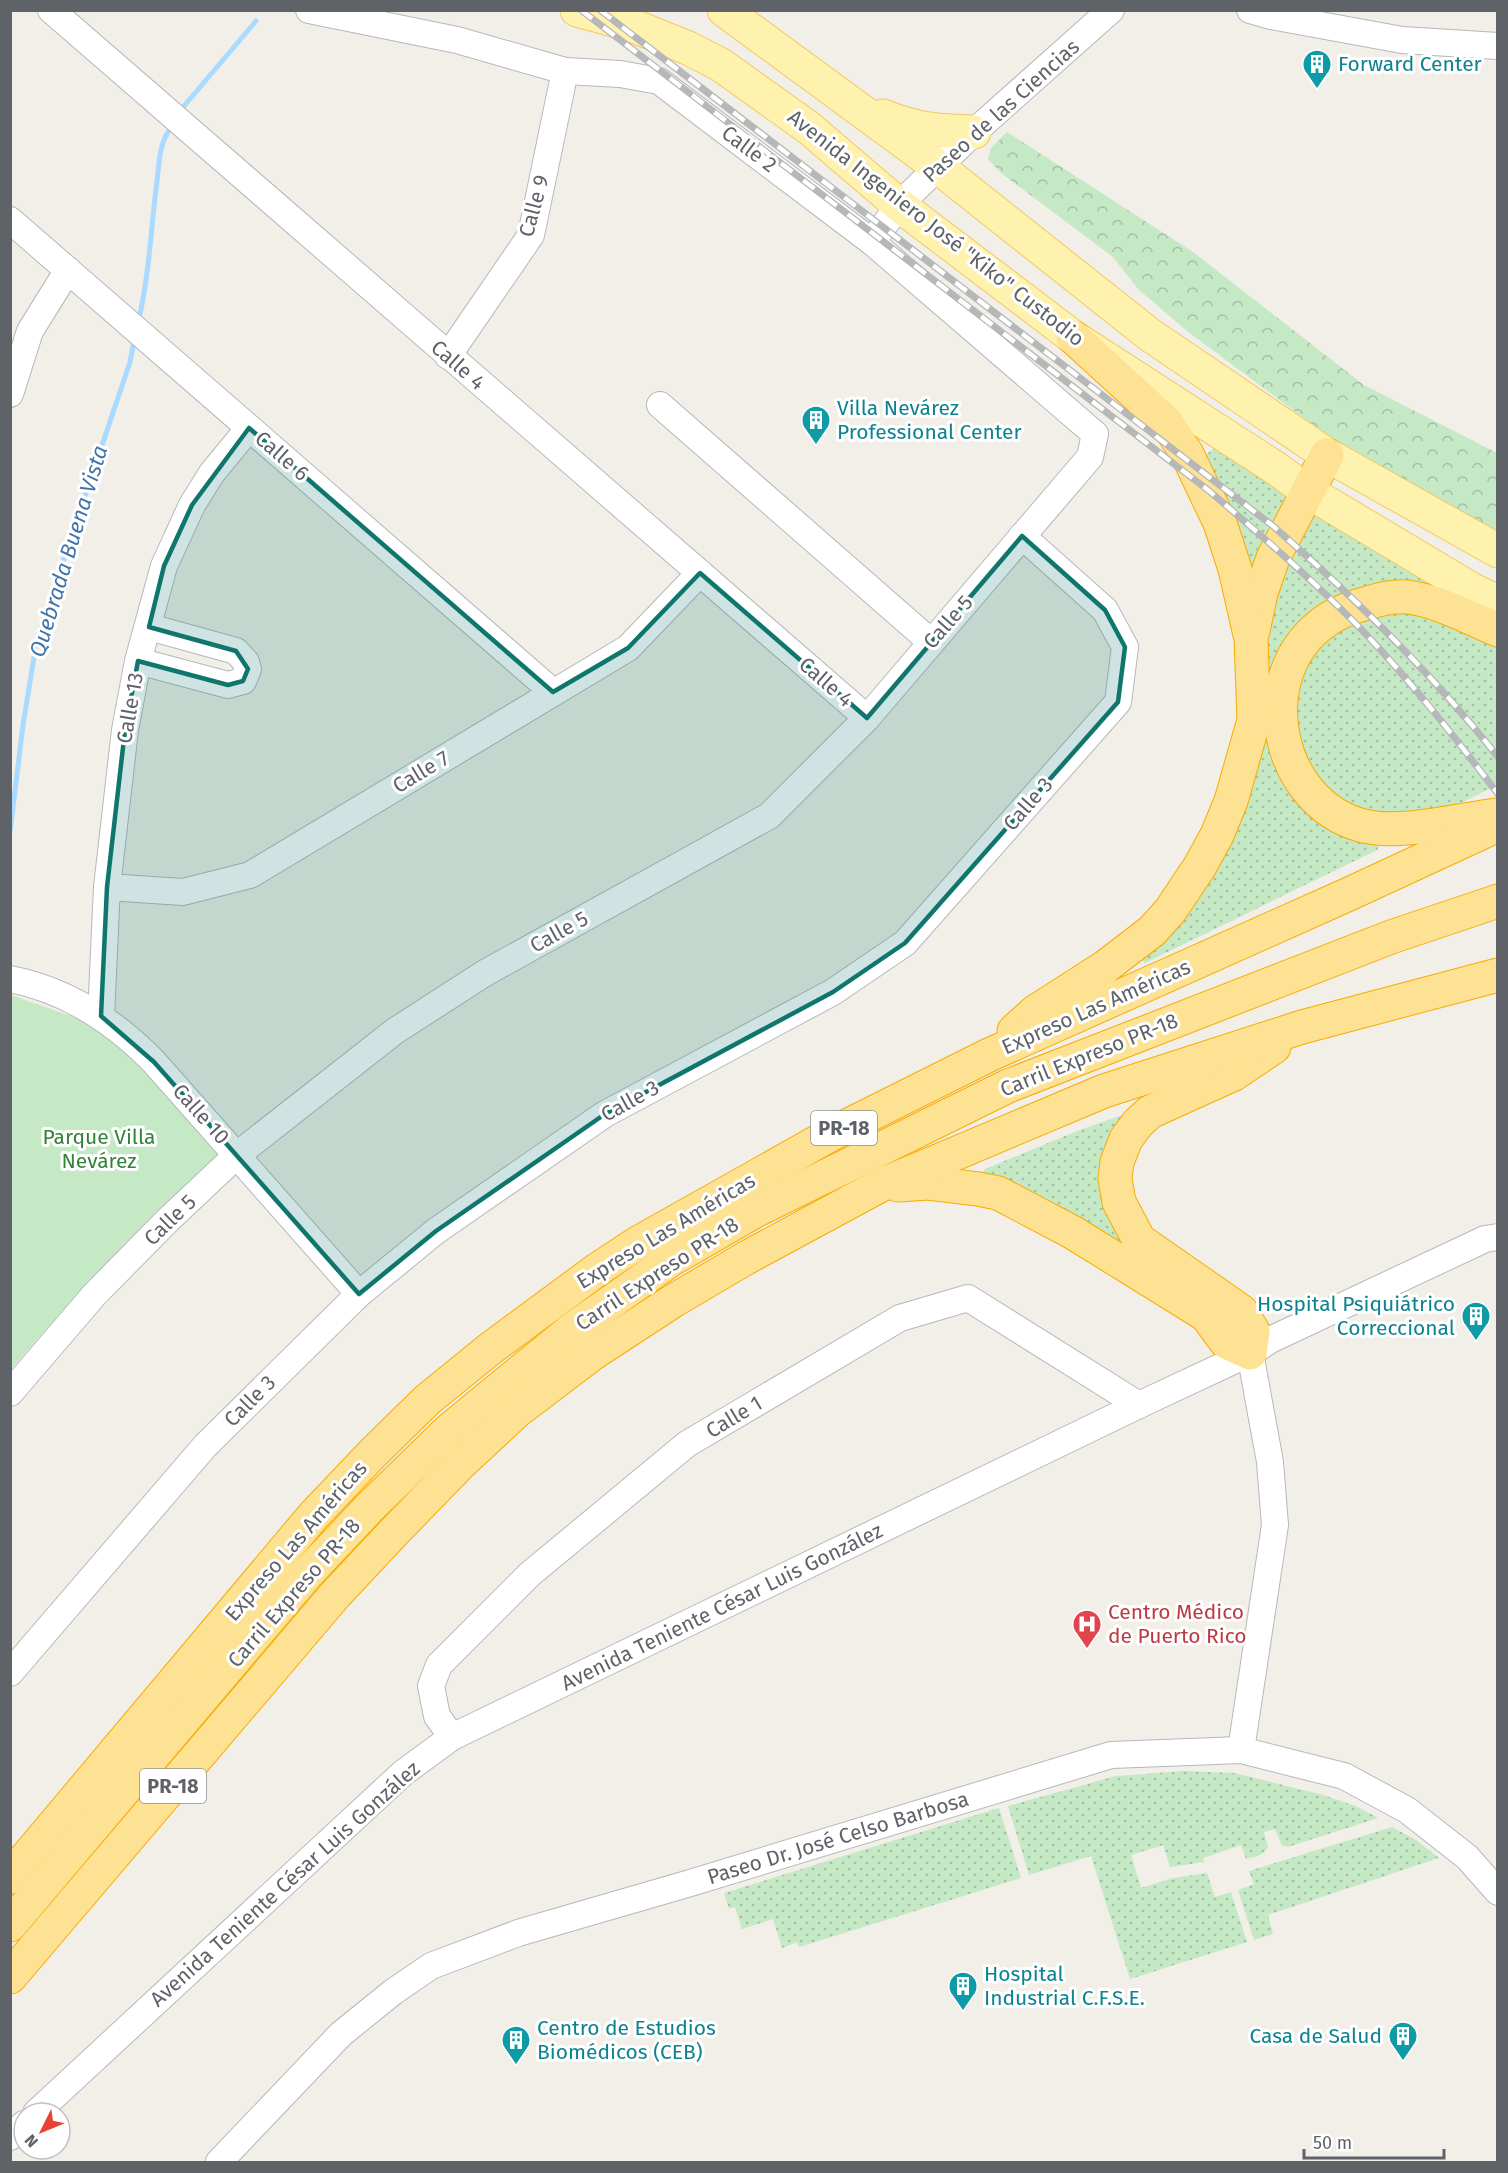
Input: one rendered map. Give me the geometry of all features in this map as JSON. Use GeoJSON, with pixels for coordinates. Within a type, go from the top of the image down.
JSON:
{"type":"FeatureCollection","features":[{"type":"Feature","properties":{"kind":"highway"},"geometry":{"type":"LineString","coordinates":[[989,1055],[1035,1012],[1105,967],[1152,931],[1170,910],[1200,866],[1216,835],[1231,801],[1254,720],[1251,639],[1234,569],[1220,524],[1187,454],[1167,422],[1073,337]]}},
{"type":"Feature","properties":{"kind":"highway"},"geometry":{"type":"LineString","coordinates":[[1251,639],[1261,593],[1273,558],[1327,455]]}},
{"type":"Feature","properties":{"kind":"highway"},"geometry":{"type":"LineString","coordinates":[[1497,630],[1433,603],[1407,597],[1383,599],[1356,606],[1335,615],[1318,626],[1305,640],[1292,661],[1284,683],[1280,709],[1284,740],[1292,765],[1304,786],[1321,806],[1341,819],[1363,826],[1388,829],[1497,815]]}},
{"type":"Feature","properties":{"kind":"highway","name":"Expreso Las Américas"},"geometry":{"type":"LineString","coordinates":[[10,1876],[314,1515],[372,1454],[427,1400],[491,1348],[598,1269],[636,1244],[835,1132],[989,1055],[1349,894],[1497,825]]}},
{"type":"Feature","properties":{"kind":"highway","name":"Carril Expreso PR-18"},"geometry":{"type":"LineString","coordinates":[[10,1925],[306,1575],[370,1507],[448,1431],[513,1377],[574,1328],[672,1259],[755,1211],[1008,1086],[1391,936],[1497,901]]}},
{"type":"Feature","properties":{"kind":"highway","name":"PR-18"},"geometry":{"type":"LineString","coordinates":[[10,1977],[335,1595],[460,1464],[517,1411],[592,1354],[673,1301],[746,1258],[881,1185],[1104,1091],[1302,1027],[1497,975]]}},
{"type":"Feature","properties":{"kind":"highway"},"geometry":{"type":"LineString","coordinates":[[881,1185],[928,1183],[978,1188],[998,1193],[1072,1232],[1206,1315],[1226,1342],[1250,1353],[1253,1331],[1241,1311],[1139,1240],[1119,1202],[1115,1179],[1126,1139],[1150,1112],[1234,1074],[1302,1027]]}},
{"type":"Feature","properties":{"kind":"main road","name":"Avenida Ingeniero José \"Kiko\" Custodio"},"geometry":{"type":"LineString","coordinates":[[577,10],[628,24],[688,48],[721,65],[809,128],[899,205],[1073,337],[1307,491],[1471,589],[1497,602]]}},
{"type":"Feature","properties":{"kind":"main road"},"geometry":{"type":"LineString","coordinates":[[724,10],[938,167],[1150,335],[1327,455],[1497,551]]}},
{"type":"Feature","properties":{"kind":"main road"},"geometry":{"type":"LineString","coordinates":[[852,103],[902,124],[929,130],[974,132]]}},
{"type":"Feature","properties":{"kind":"street","name":"Calle 4"},"geometry":{"type":"LineString","coordinates":[[51,10],[867,717]]}},
{"type":"Feature","properties":{"kind":"street","name":"Calle 2"},"geometry":{"type":"LineString","coordinates":[[309,10],[457,40],[565,70],[620,74],[659,81],[872,242],[1095,434],[1090,457]]}},
{"type":"Feature","properties":{"kind":"street","name":"Paseo de las Ciencias"},"geometry":{"type":"LineString","coordinates":[[872,242],[899,205],[974,132],[1111,10]]}},
{"type":"Feature","properties":{"kind":"street"},"geometry":{"type":"LineString","coordinates":[[1250,10],[1271,16],[1402,40],[1497,46]]}},
{"type":"Feature","properties":{"kind":"street","name":"Calle 9"},"geometry":{"type":"LineString","coordinates":[[448,356],[531,235],[565,70]]}},
{"type":"Feature","properties":{"kind":"street","name":"Calle 6"},"geometry":{"type":"LineString","coordinates":[[10,220],[553,692]]}},
{"type":"Feature","properties":{"kind":"street"},"geometry":{"type":"LineString","coordinates":[[10,394],[30,332],[68,270]]}},
{"type":"Feature","properties":{"kind":"street"},"geometry":{"type":"LineString","coordinates":[[660,405],[931,642]]}},
{"type":"Feature","properties":{"kind":"street","name":"Calle 13"},"geometry":{"type":"LineString","coordinates":[[101,1016],[107,887],[125,730],[138,661],[164,566],[192,506],[212,472],[249,428]]}},
{"type":"Feature","properties":{"kind":"street","name":"Calle 5"},"geometry":{"type":"LineString","coordinates":[[10,1393],[96,1294],[168,1220],[237,1155],[395,1031],[485,973],[769,816],[867,717],[1090,457]]}},
{"type":"Feature","properties":{"kind":"street","name":"Calle 3"},"geometry":{"type":"LineString","coordinates":[[10,1673],[205,1446],[359,1294],[436,1232],[604,1114],[833,992],[905,943],[1118,702],[1125,647],[1105,610],[1022,536]]}},
{"type":"Feature","properties":{"kind":"street","name":"Calle 7"},"geometry":{"type":"LineString","coordinates":[[107,887],[183,892],[250,875],[628,648],[700,573]]}},
{"type":"Feature","properties":{"kind":"street"},"geometry":{"type":"LineString","coordinates":[[138,661],[228,685],[243,681],[248,669],[246,662],[236,651],[149,627]]}},
{"type":"Feature","properties":{"kind":"street","name":"Calle 10"},"geometry":{"type":"LineString","coordinates":[[10,979],[63,995],[101,1016],[131,1038],[359,1294]]}},
{"type":"Feature","properties":{"kind":"street","name":"Avenida Teniente César Luis González"},"geometry":{"type":"LineString","coordinates":[[49,2101],[403,1773],[452,1737],[1250,1353],[1270,1340],[1485,1239],[1497,1237]]}},
{"type":"Feature","properties":{"kind":"street","name":"Calle 1"},"geometry":{"type":"LineString","coordinates":[[452,1737],[436,1716],[431,1686],[439,1665],[530,1574],[687,1444],[900,1318],[968,1298],[1139,1405]]}},
{"type":"Feature","properties":{"kind":"street"},"geometry":{"type":"LineString","coordinates":[[1241,1750],[1275,1525],[1270,1462],[1250,1353]]}},
{"type":"Feature","properties":{"kind":"street","name":"Paseo Dr. José Celso Barbosa"},"geometry":{"type":"LineString","coordinates":[[219,2163],[341,2034],[393,1992],[431,1966],[518,1933],[698,1881],[1111,1755],[1241,1750],[1344,1776],[1407,1810],[1467,1857],[1497,1892]]}},
{"type":"Feature","properties":{"kind":"highlighted area"},"geometry":{"type":"Polygon","coordinates":[[[249,428],[553,692],[628,648],[700,573],[867,718],[1022,536],[1105,610],[1125,647],[1118,702],[905,943],[833,992],[605,1114],[436,1231],[359,1294],[154,1062],[101,1016],[107,887],[125,730],[138,661],[228,685],[243,681],[248,669],[236,651],[149,627],[164,566],[192,505],[249,428]]]}},
{"type":"Feature","properties":{"kind":"green space"},"geometry":{"type":"Polygon","coordinates":[[[1007,132],[1193,252],[1364,385],[1497,453],[1497,534],[1336,442],[1187,331],[1138,289],[1113,257],[1001,173],[988,159],[991,148],[1007,132]]]}},
{"type":"Feature","properties":{"kind":"green space"},"geometry":{"type":"Polygon","coordinates":[[[1214,448],[1292,497],[1254,580],[1205,459],[1214,448]]]}},
{"type":"Feature","properties":{"kind":"green space"},"geometry":{"type":"Polygon","coordinates":[[[1314,513],[1441,585],[1437,592],[1399,584],[1372,584],[1342,597],[1310,623],[1273,750],[1380,845],[1377,850],[1145,963],[1139,956],[1230,838],[1265,601],[1314,513]]]}},
{"type":"Feature","properties":{"kind":"green space"},"geometry":{"type":"Polygon","coordinates":[[[1388,605],[1497,637],[1497,785],[1455,806],[1429,815],[1356,812],[1317,782],[1302,760],[1294,687],[1321,636],[1388,605]]]}},
{"type":"Feature","properties":{"kind":"green space","name":"Parque Villa Nevárez"},"geometry":{"type":"Polygon","coordinates":[[[11,995],[96,1025],[151,1076],[220,1155],[77,1294],[11,1369],[11,995]]]}},
{"type":"Feature","properties":{"kind":"green space"},"geometry":{"type":"Polygon","coordinates":[[[1139,1109],[1105,1160],[1101,1194],[1116,1227],[1138,1256],[982,1173],[985,1169],[1077,1131],[1139,1109]]]}},
{"type":"Feature","properties":{"kind":"green space"},"geometry":{"type":"Polygon","coordinates":[[[1185,1771],[1235,1773],[1323,1795],[1356,1806],[1378,1818],[1288,1847],[1282,1845],[1275,1829],[1264,1832],[1268,1847],[1266,1850],[1255,1857],[1246,1859],[1241,1845],[1203,1858],[1204,1862],[1170,1867],[1163,1845],[1131,1855],[1141,1888],[1173,1878],[1207,1873],[1215,1897],[1231,1892],[1247,1942],[1130,1979],[1091,1856],[1029,1875],[1008,1806],[1116,1776],[1185,1771]]]}},
{"type":"Feature","properties":{"kind":"green space"},"geometry":{"type":"Polygon","coordinates":[[[999,1808],[1021,1878],[799,1947],[797,1942],[782,1948],[773,1919],[742,1929],[735,1907],[729,1909],[724,1893],[999,1808]]]}},
{"type":"Feature","properties":{"kind":"green space"},"geometry":{"type":"Polygon","coordinates":[[[1392,1827],[1416,1840],[1439,1858],[1268,1915],[1273,1934],[1254,1940],[1238,1890],[1254,1884],[1249,1871],[1392,1827]]]}},
{"type":"Feature","properties":{"kind":"waterway","name":"Quebrada Buena Vista"},"geometry":{"type":"LineString","coordinates":[[184,106],[256,21]]}},
{"type":"Feature","properties":{"kind":"waterway","name":"Quebrada Buena Vista"},"geometry":{"type":"LineString","coordinates":[[140,314],[160,156],[168,132]]}},
{"type":"Feature","properties":{"kind":"waterway","name":"Quebrada Buena Vista"},"geometry":{"type":"LineString","coordinates":[[10,832],[23,725],[37,639],[130,362],[133,346]]}},
{"type":"Feature","properties":{"kind":"railway"},"geometry":{"type":"LineString","coordinates":[[581,10],[1208,490],[1305,574],[1360,628],[1431,709],[1498,794]]}},
{"type":"Feature","properties":{"kind":"railway"},"geometry":{"type":"LineString","coordinates":[[600,10],[1273,526],[1391,636],[1446,695],[1498,757]]}},
{"type":"Feature","properties":{"kind":"place","name":"Forward Center"},"geometry":{"type":"Point","coordinates":[1317,90]}},
{"type":"Feature","properties":{"kind":"place","name":"Villa Nevárez Professional Center"},"geometry":{"type":"Point","coordinates":[816,446]}},
{"type":"Feature","properties":{"kind":"place","name":"Hospital Psiquiátrico Correccional"},"geometry":{"type":"Point","coordinates":[1476,1342]}},
{"type":"Feature","properties":{"kind":"place","name":"Centro Médico de Puerto Rico"},"geometry":{"type":"Point","coordinates":[1087,1650]}},
{"type":"Feature","properties":{"kind":"place","name":"Hospital Industrial C.F.S.E."},"geometry":{"type":"Point","coordinates":[963,2012]}},
{"type":"Feature","properties":{"kind":"place","name":"Casa de Salud"},"geometry":{"type":"Point","coordinates":[1403,2062]}},
{"type":"Feature","properties":{"kind":"place","name":"Centro de Estudios Biomédicos (CEB)"},"geometry":{"type":"Point","coordinates":[516,2066]}}]}
